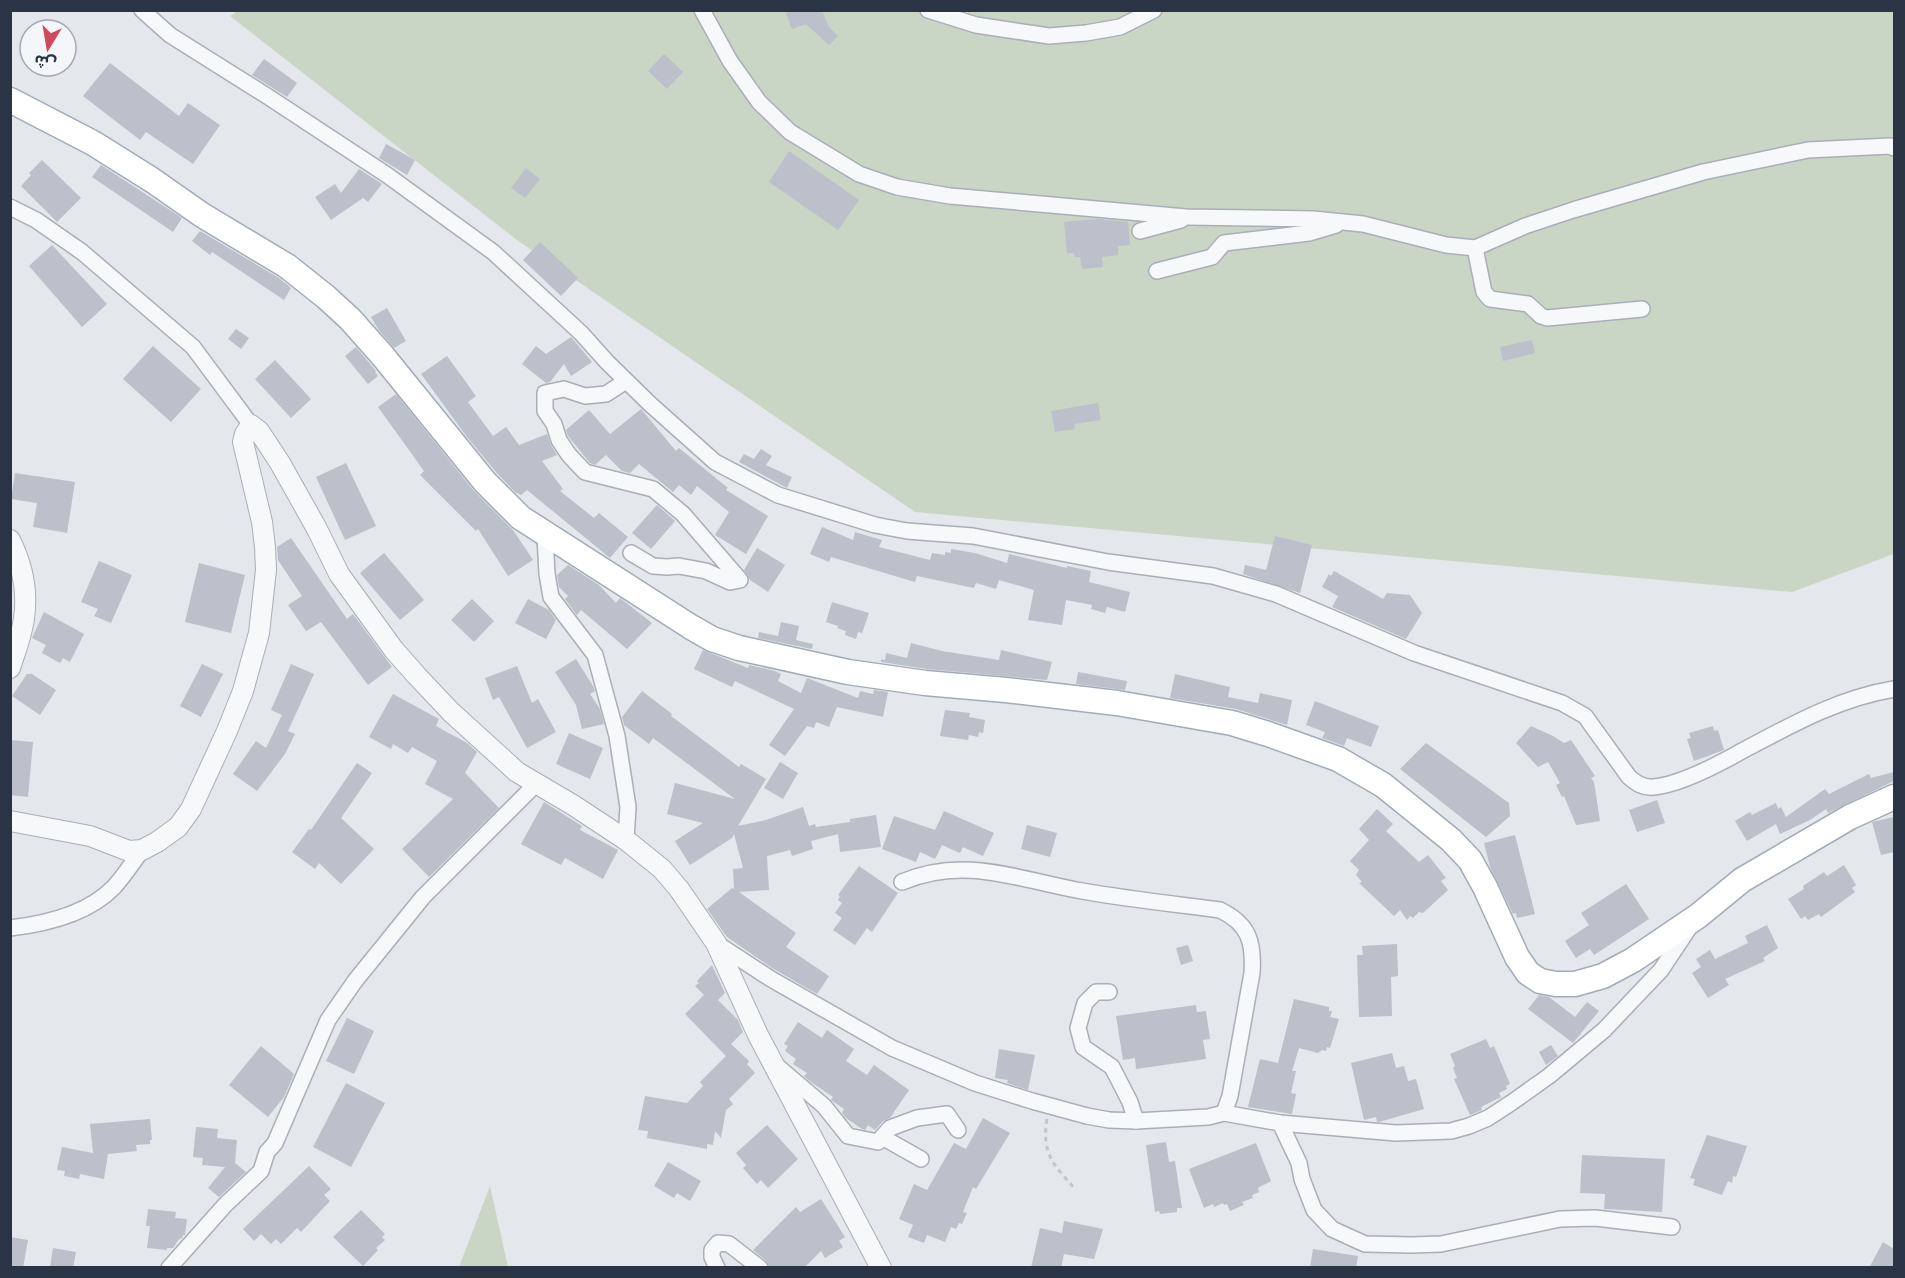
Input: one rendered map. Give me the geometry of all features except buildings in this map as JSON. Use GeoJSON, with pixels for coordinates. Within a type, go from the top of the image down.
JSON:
{"type":"FeatureCollection","features":[{"type":"Feature","properties":{"kind":"main road"},"geometry":{"type":"LineString","coordinates":[[10,100],[84,138],[129,165],[202,215],[287,266],[350,319],[382,355],[484,482],[521,518],[545,536],[691,627],[712,639],[739,648],[848,672],[924,683],[1117,703],[1232,723],[1338,759],[1399,797],[1451,840],[1470,860],[1517,957],[1528,973],[1540,981],[1575,984],[1603,976],[1633,960],[1698,916],[1742,880],[1850,817],[1894,797]]}},
{"type":"Feature","properties":{"kind":"street"},"geometry":{"type":"LineString","coordinates":[[142,10],[170,35],[387,175],[493,252],[581,333],[626,381],[715,462],[778,495],[875,525],[907,531],[973,536],[1108,562],[1213,576],[1276,594],[1414,653],[1562,703],[1585,716],[1629,777],[1647,787],[1671,783],[1714,766],[1837,703],[1894,689]]}},
{"type":"Feature","properties":{"kind":"street"},"geometry":{"type":"LineString","coordinates":[[702,10],[729,61],[759,102],[790,132],[859,174],[897,187],[950,196],[1192,217],[1281,217],[1363,224],[1446,245],[1474,248],[1525,226],[1573,210],[1703,172],[1808,150],[1893,144]]}},
{"type":"Feature","properties":{"kind":"street"},"geometry":{"type":"LineString","coordinates":[[928,10],[976,25],[1049,36],[1120,27],[1154,10]]}},
{"type":"Feature","properties":{"kind":"street"},"geometry":{"type":"LineString","coordinates":[[10,207],[36,220],[82,252],[193,347],[251,426],[259,431],[280,463],[339,574],[394,650],[451,712],[517,772],[626,840],[662,869],[679,889],[716,943],[771,1060],[880,1268]]}},
{"type":"Feature","properties":{"kind":"street"},"geometry":{"type":"LineString","coordinates":[[1140,231],[1192,217]]}},
{"type":"Feature","properties":{"kind":"street"},"geometry":{"type":"LineString","coordinates":[[1158,271],[1212,256],[1224,243],[1309,233],[1334,225],[1363,224]]}},
{"type":"Feature","properties":{"kind":"street"},"geometry":{"type":"LineString","coordinates":[[1474,248],[1484,292],[1490,299],[1528,303],[1541,316],[1547,318],[1642,309]]}},
{"type":"Feature","properties":{"kind":"street"},"geometry":{"type":"LineString","coordinates":[[626,381],[606,394],[585,396],[564,389],[545,393],[545,411],[554,424],[559,440],[585,472],[653,489],[683,514],[740,580],[730,582],[706,571],[679,566],[653,566],[631,553]]}},
{"type":"Feature","properties":{"kind":"street"},"geometry":{"type":"LineString","coordinates":[[10,820],[90,836],[129,851],[142,850],[157,842],[178,826],[190,809],[227,731],[255,655],[259,633],[266,570],[262,522],[243,442],[251,426]]}},
{"type":"Feature","properties":{"kind":"street"},"geometry":{"type":"LineString","coordinates":[[545,536],[551,597],[595,655],[617,736],[628,807],[626,840]]}},
{"type":"Feature","properties":{"kind":"street"},"geometry":{"type":"LineString","coordinates":[[10,540],[23,574],[25,606],[24,620],[10,668]]}},
{"type":"Feature","properties":{"kind":"street"},"geometry":{"type":"LineString","coordinates":[[169,1268],[225,1205],[261,1171],[267,1152],[274,1143],[327,1020],[361,972],[423,897],[537,783]]}},
{"type":"Feature","properties":{"kind":"street"},"geometry":{"type":"LineString","coordinates":[[10,928],[44,922],[89,905],[114,887],[142,850]]}},
{"type":"Feature","properties":{"kind":"street"},"geometry":{"type":"LineString","coordinates":[[902,882],[928,872],[958,869],[1007,875],[1081,891],[1220,910],[1231,915],[1241,924],[1248,936],[1253,954],[1252,973],[1230,1096],[1224,1113]]}},
{"type":"Feature","properties":{"kind":"street"},"geometry":{"type":"LineString","coordinates":[[716,943],[771,979],[892,1048],[975,1083],[1087,1116],[1136,1121],[1208,1117],[1224,1113],[1280,1123],[1396,1133],[1430,1133],[1451,1131],[1488,1118],[1549,1076],[1604,1030],[1661,970],[1698,916]]}},
{"type":"Feature","properties":{"kind":"street"},"geometry":{"type":"LineString","coordinates":[[1109,993],[1096,992],[1085,1003],[1078,1028],[1083,1047],[1112,1067],[1130,1102],[1136,1121]]}},
{"type":"Feature","properties":{"kind":"street"},"geometry":{"type":"LineString","coordinates":[[771,1060],[824,1106],[848,1136],[878,1142],[890,1128],[917,1118],[947,1114],[958,1130]]}},
{"type":"Feature","properties":{"kind":"street"},"geometry":{"type":"LineString","coordinates":[[1280,1123],[1299,1163],[1302,1179],[1314,1210],[1332,1229],[1365,1244],[1441,1244],[1560,1218],[1595,1218],[1672,1227]]}},
{"type":"Feature","properties":{"kind":"street"},"geometry":{"type":"LineString","coordinates":[[882,1137],[921,1158]]}},
{"type":"Feature","properties":{"kind":"street"},"geometry":{"type":"LineString","coordinates":[[717,1268],[712,1257],[712,1250],[718,1243],[729,1244],[760,1268]]}},
{"type":"Feature","properties":{"kind":"path"},"geometry":{"type":"LineString","coordinates":[[1050,1106],[1045,1131],[1047,1153],[1075,1189]]}},
{"type":"Feature","properties":{"kind":"green space"},"geometry":{"type":"Polygon","coordinates":[[[239,10],[1894,11],[1894,554],[1792,592],[915,512],[517,240],[230,16],[239,10]]]}},
{"type":"Feature","properties":{"kind":"green space"},"geometry":{"type":"Polygon","coordinates":[[[490,1186],[508,1267],[459,1267],[490,1186]]]}}]}
